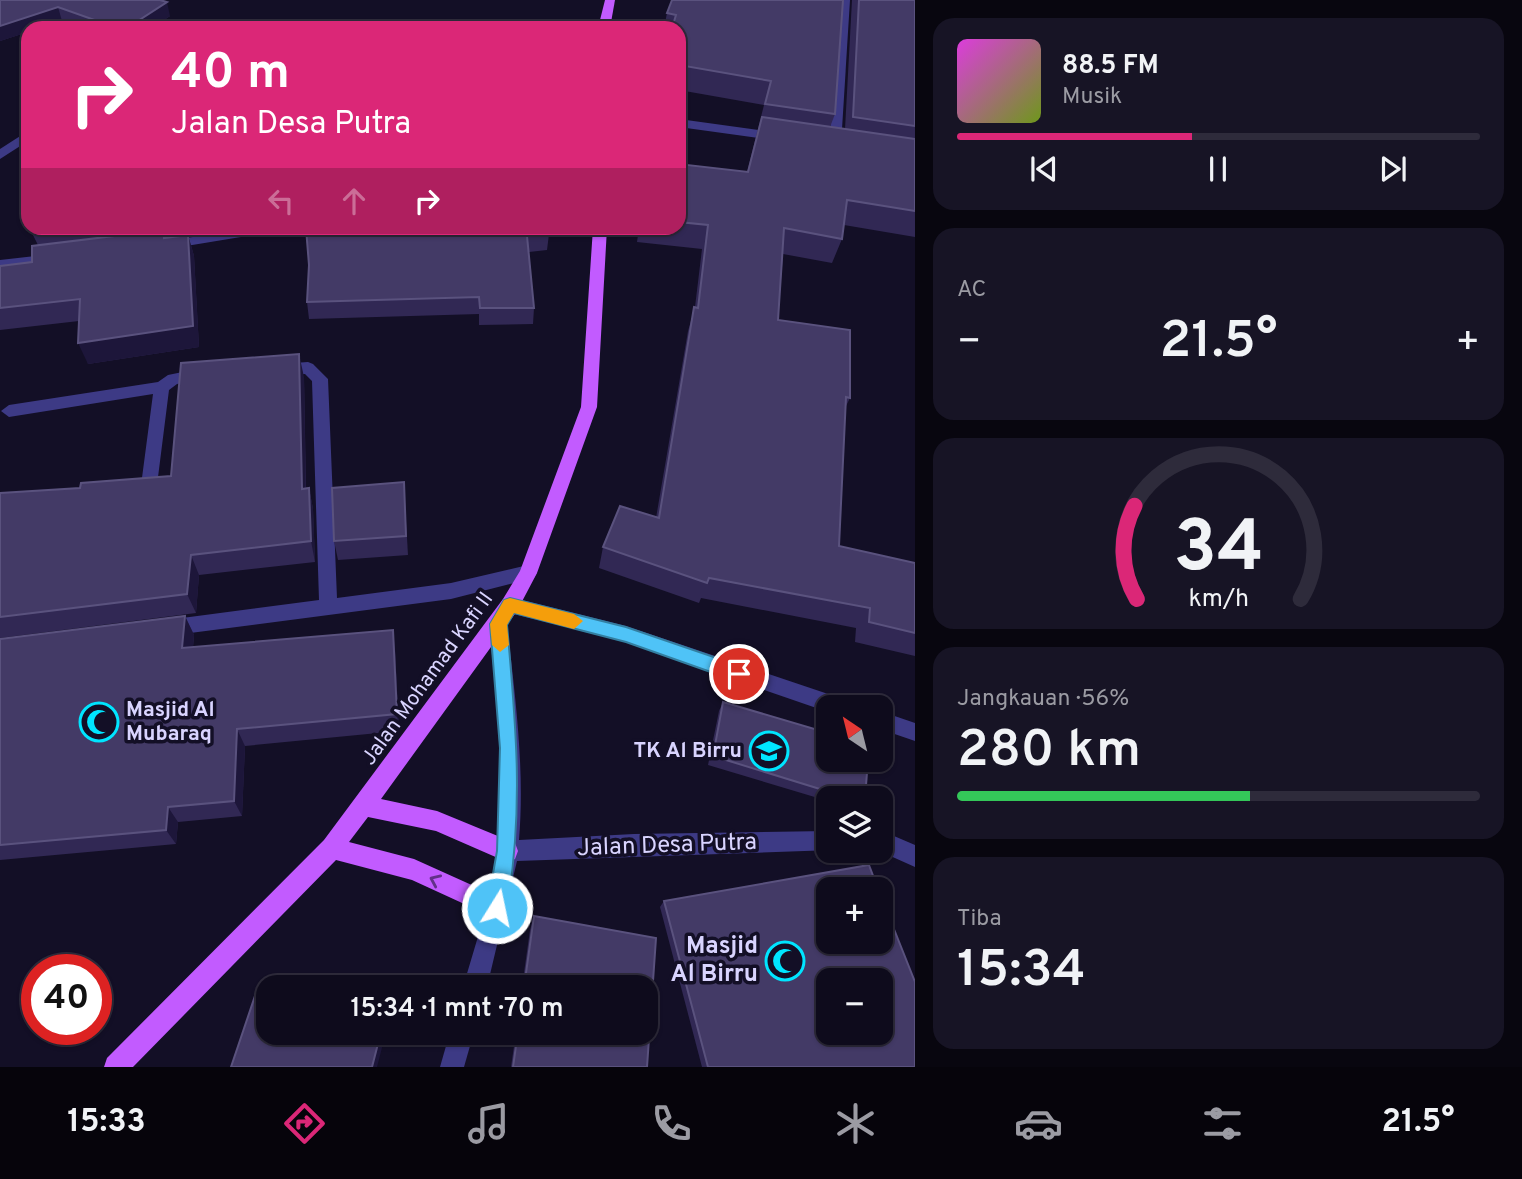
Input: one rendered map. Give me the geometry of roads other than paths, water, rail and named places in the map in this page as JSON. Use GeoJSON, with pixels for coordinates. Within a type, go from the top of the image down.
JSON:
{"type":"FeatureCollection","features":[{"type":"Feature","properties":{"kind":"main road"},"geometry":{"type":"LineString","coordinates":[[606,21],[610,0]]}},
{"type":"Feature","properties":{"kind":"main road","name":"Jalan Mohamad Kafi II"},"geometry":{"type":"LineString","coordinates":[[116,1067],[332,848],[510,605],[527,573],[589,407],[600,235]]}},
{"type":"Feature","properties":{"kind":"main road"},"geometry":{"type":"LineString","coordinates":[[365,806],[437,821],[507,851]]}},
{"type":"Feature","properties":{"kind":"main road"},"geometry":{"type":"LineString","coordinates":[[332,848],[414,870],[497,908]]}},
{"type":"Feature","properties":{"kind":"street"},"geometry":{"type":"LineString","coordinates":[[835,145],[845,0]]}},
{"type":"Feature","properties":{"kind":"street"},"geometry":{"type":"LineString","coordinates":[[686,124],[796,140]]}},
{"type":"Feature","properties":{"kind":"street"},"geometry":{"type":"LineString","coordinates":[[0,155],[21,140]]}},
{"type":"Feature","properties":{"kind":"street"},"geometry":{"type":"LineString","coordinates":[[153,247],[228,235]]}},
{"type":"Feature","properties":{"kind":"street"},"geometry":{"type":"LineString","coordinates":[[0,265],[69,257]]}},
{"type":"Feature","properties":{"kind":"street"},"geometry":{"type":"LineString","coordinates":[[268,370],[308,368],[320,379],[328,607]]}},
{"type":"Feature","properties":{"kind":"street"},"geometry":{"type":"LineString","coordinates":[[9,411],[162,387],[173,379],[187,375],[214,374]]}},
{"type":"Feature","properties":{"kind":"street"},"geometry":{"type":"LineString","coordinates":[[148,493],[162,387]]}},
{"type":"Feature","properties":{"kind":"street"},"geometry":{"type":"LineString","coordinates":[[150,630],[451,591],[527,573]]}},
{"type":"Feature","properties":{"kind":"street"},"geometry":{"type":"LineString","coordinates":[[510,605],[626,634],[816,699]]}},
{"type":"Feature","properties":{"kind":"street"},"geometry":{"type":"LineString","coordinates":[[478,975],[497,908],[507,851],[510,748],[498,624]]}},
{"type":"Feature","properties":{"kind":"street"},"geometry":{"type":"LineString","coordinates":[[893,724],[915,732]]}},
{"type":"Feature","properties":{"kind":"street","name":"Jalan Desa Putra"},"geometry":{"type":"LineString","coordinates":[[507,851],[634,845],[816,842]]}},
{"type":"Feature","properties":{"kind":"street"},"geometry":{"type":"LineString","coordinates":[[893,847],[915,856]]}},
{"type":"Feature","properties":{"kind":"street"},"geometry":{"type":"LineString","coordinates":[[452,1067],[458,1045]]}},
{"type":"Feature","properties":{"kind":"place","name":"Masjid Al Mubaraq"},"geometry":{"type":"Point","coordinates":[99,722]}},
{"type":"Feature","properties":{"kind":"place","name":"TK Al Birru"},"geometry":{"type":"Point","coordinates":[769,751]}},
{"type":"Feature","properties":{"kind":"place","name":"Masjid Al Birru"},"geometry":{"type":"Point","coordinates":[785,961]}}]}
